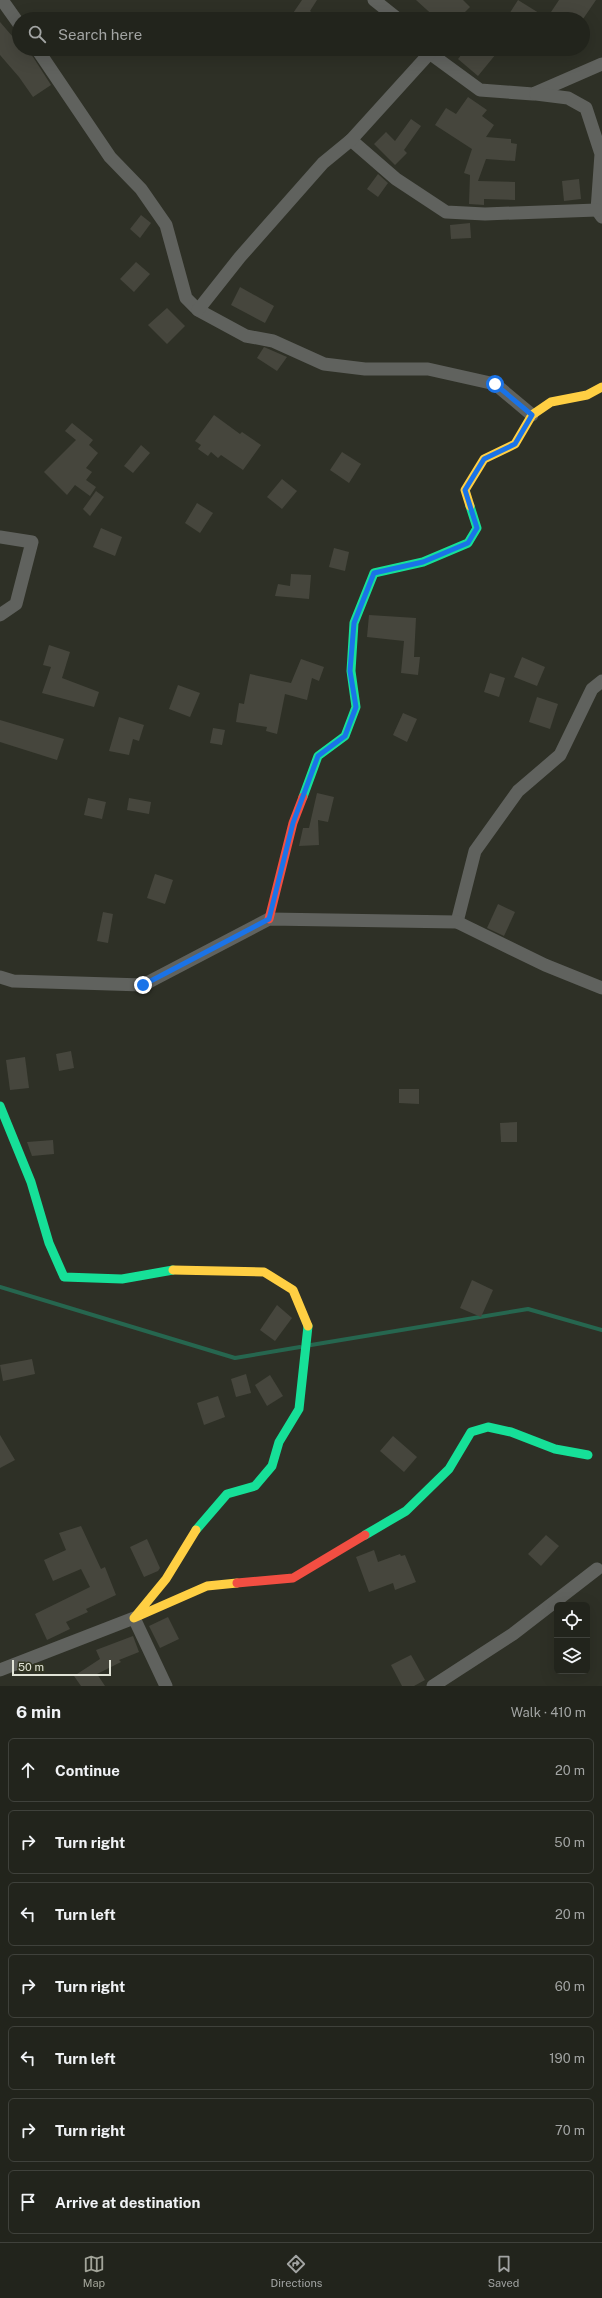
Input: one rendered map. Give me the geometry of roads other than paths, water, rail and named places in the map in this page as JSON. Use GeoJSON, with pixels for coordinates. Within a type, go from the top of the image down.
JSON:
{"type":"FeatureCollection","features":[{"type":"Feature","properties":{"kind":"street"},"geometry":{"type":"LineString","coordinates":[[2,0],[12,14]]}},
{"type":"Feature","properties":{"kind":"street"},"geometry":{"type":"LineString","coordinates":[[374,0],[389,12]]}},
{"type":"Feature","properties":{"kind":"street"},"geometry":{"type":"LineString","coordinates":[[42,56],[110,157],[141,189],[166,225],[186,298],[198,310],[246,336],[273,341],[324,364],[365,369],[428,369],[495,384],[532,415]]}},
{"type":"Feature","properties":{"kind":"street"},"geometry":{"type":"LineString","coordinates":[[198,310],[240,257],[323,163],[351,140],[423,56]]}},
{"type":"Feature","properties":{"kind":"street"},"geometry":{"type":"LineString","coordinates":[[351,140],[396,179],[446,212],[485,214],[600,214],[601,154],[586,108],[568,98],[480,90],[432,56]]}},
{"type":"Feature","properties":{"kind":"street"},"geometry":{"type":"LineString","coordinates":[[533,94],[602,64]]}},
{"type":"Feature","properties":{"kind":"street"},"geometry":{"type":"LineString","coordinates":[[269,919],[293,823],[318,756],[345,736],[356,707],[350,671],[354,623],[374,573],[423,562],[468,543],[477,528],[465,490],[484,459],[515,444],[532,415],[550,402],[587,394],[602,387]]}},
{"type":"Feature","properties":{"kind":"street"},"geometry":{"type":"LineString","coordinates":[[0,537],[32,542],[16,604],[0,615]]}},
{"type":"Feature","properties":{"kind":"street"},"geometry":{"type":"LineString","coordinates":[[457,922],[475,851],[518,792],[560,755],[592,689],[602,681]]}},
{"type":"Feature","properties":{"kind":"street"},"geometry":{"type":"LineString","coordinates":[[0,977],[12,981],[143,985],[269,919],[457,922],[545,965],[602,988]]}},
{"type":"Feature","properties":{"kind":"street"},"geometry":{"type":"LineString","coordinates":[[0,1106],[31,1182],[49,1242],[64,1277],[122,1279],[169,1270],[264,1272],[293,1290],[308,1327],[301,1375],[300,1409],[279,1442],[272,1466],[255,1486],[227,1494],[197,1528],[166,1579],[134,1618]]}},
{"type":"Feature","properties":{"kind":"street"},"geometry":{"type":"LineString","coordinates":[[0,1670],[134,1618],[207,1586],[293,1578],[406,1511],[449,1469],[471,1432],[488,1427],[511,1432],[555,1450],[588,1456]]}},
{"type":"Feature","properties":{"kind":"street"},"geometry":{"type":"LineString","coordinates":[[433,1686],[513,1634],[597,1569]]}},
{"type":"Feature","properties":{"kind":"street"},"geometry":{"type":"LineString","coordinates":[[134,1618],[166,1686]]}},
{"type":"Feature","properties":{"kind":"waterway"},"geometry":{"type":"LineString","coordinates":[[0,1287],[235,1358],[300,1347]]}},
{"type":"Feature","properties":{"kind":"waterway"},"geometry":{"type":"LineString","coordinates":[[311,1345],[528,1309],[602,1330]]}}]}
